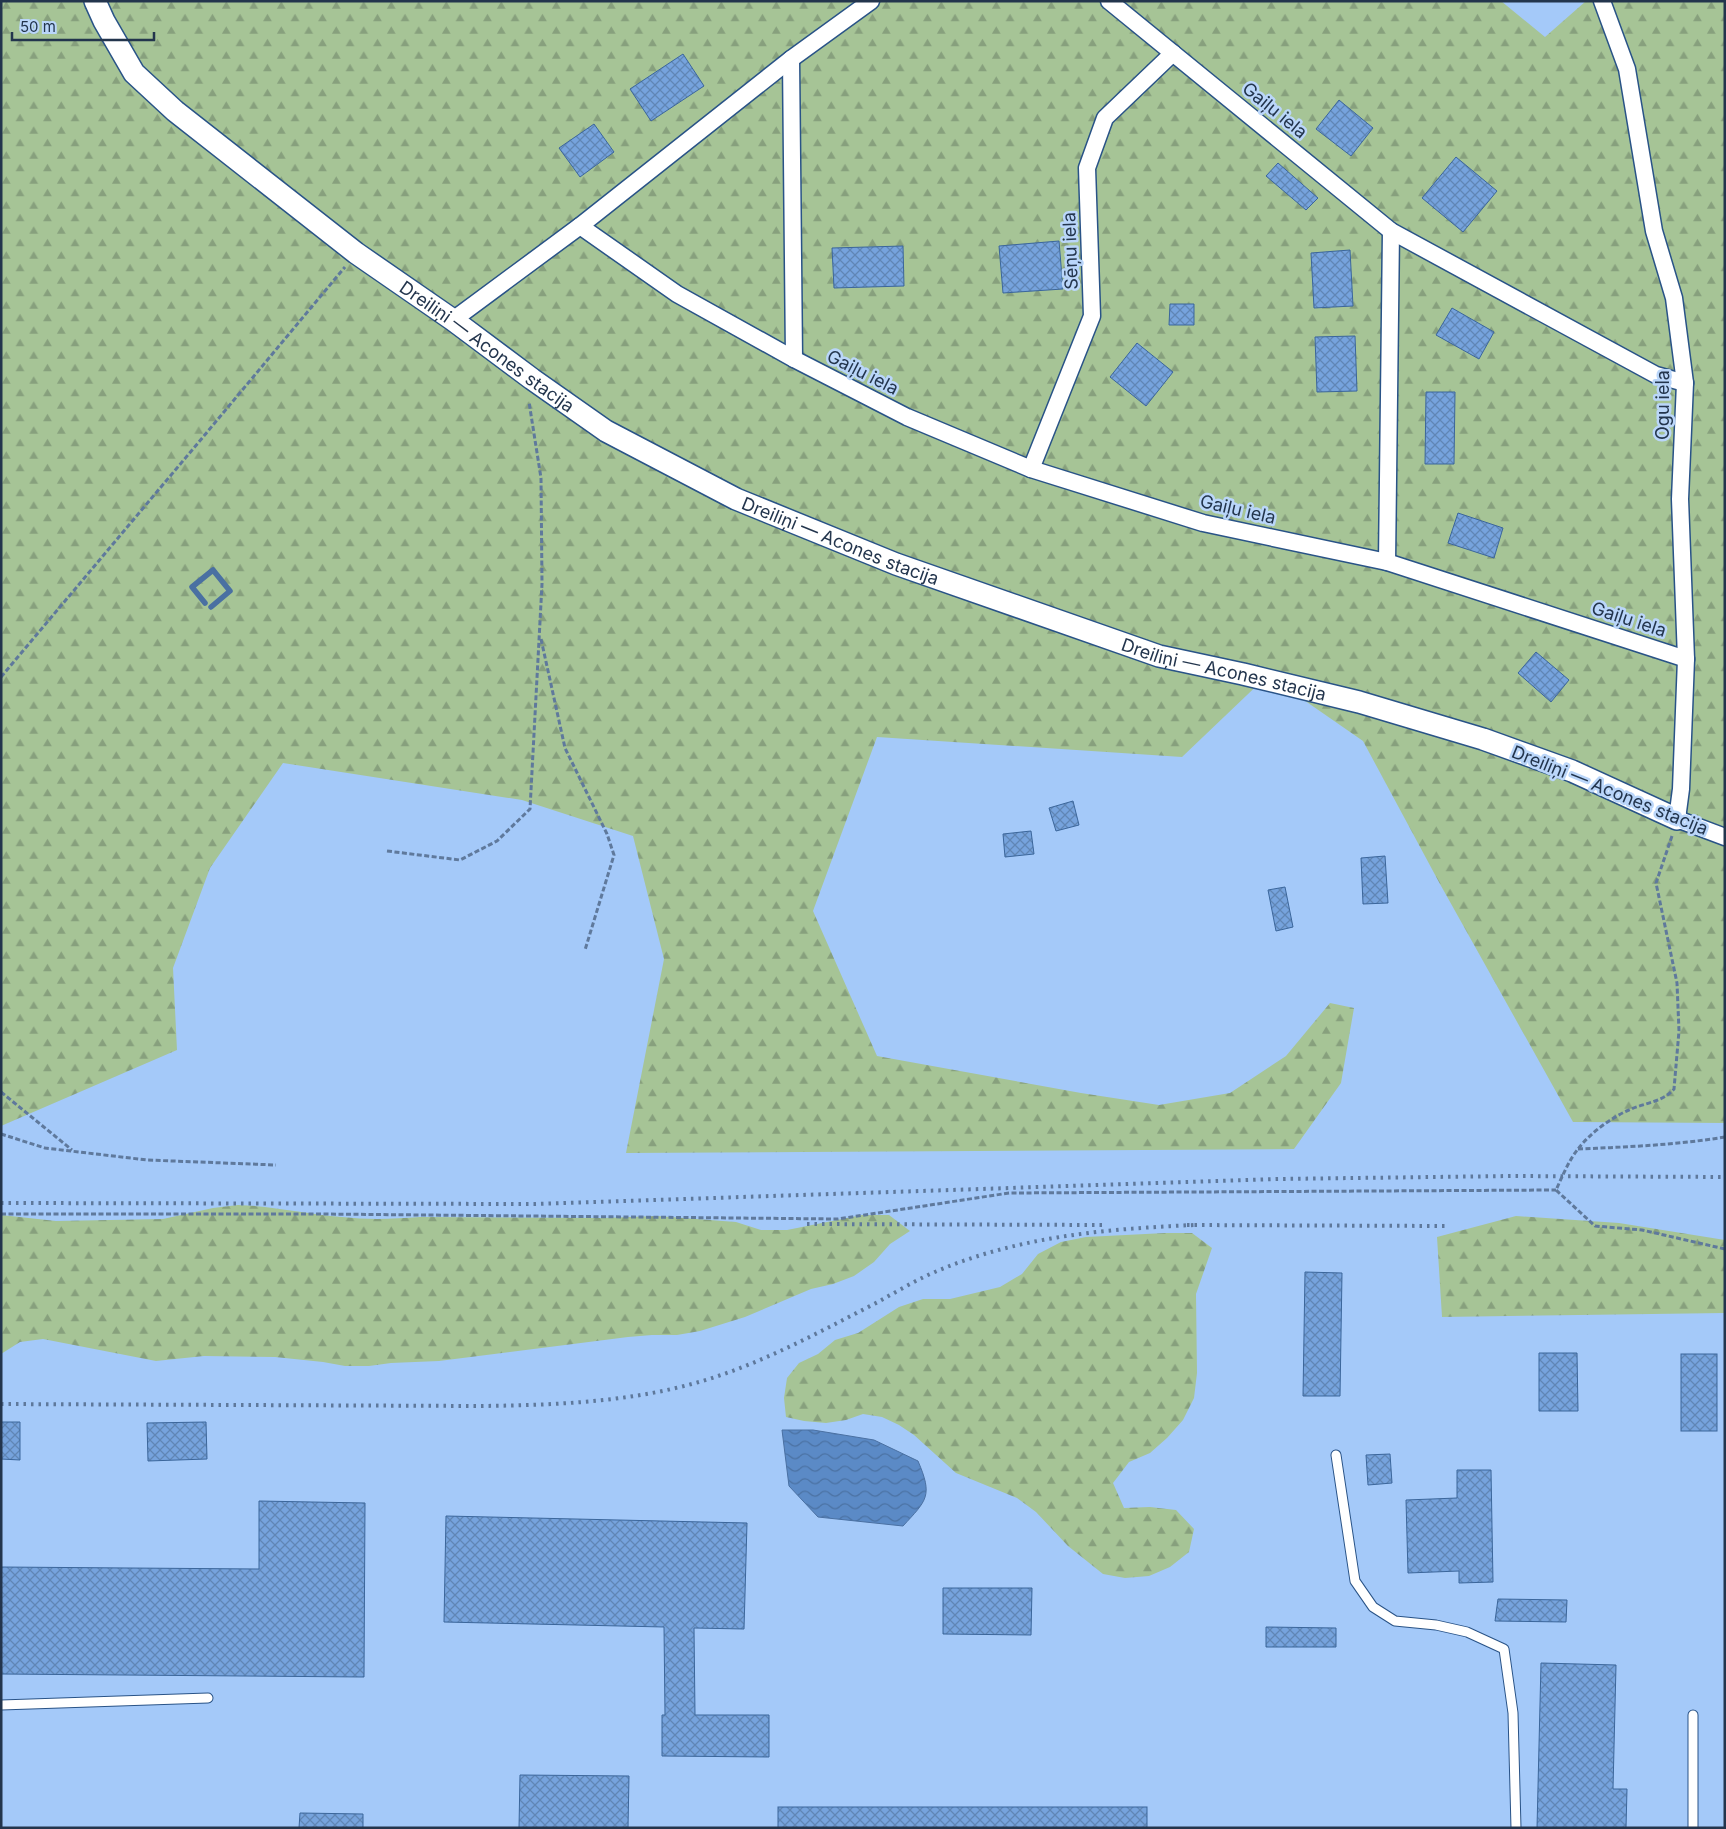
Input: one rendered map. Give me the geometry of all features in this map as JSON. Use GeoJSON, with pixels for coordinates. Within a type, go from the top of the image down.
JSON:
{"type":"FeatureCollection","features":[{"type":"Feature","properties":{"kind":"street","name":"Dreiliņi — Acones stacija"},"geometry":{"type":"LineString","coordinates":[[95,1],[104,22],[134,73],[175,111],[356,253],[453,320],[606,431],[736,499],[896,564],[1159,656],[1244,674],[1359,702],[1483,739],[1572,771],[1677,819],[1725,836]]}},
{"type":"Feature","properties":{"kind":"street"},"geometry":{"type":"LineString","coordinates":[[453,320],[580,226],[791,60],[870,1]]}},
{"type":"Feature","properties":{"kind":"street","name":"Gaiļu iela"},"geometry":{"type":"LineString","coordinates":[[1109,1],[1391,231],[1656,375],[1685,383]]}},
{"type":"Feature","properties":{"kind":"street","name":"Ogu iela"},"geometry":{"type":"LineString","coordinates":[[1602,1],[1627,69],[1654,231],[1674,298],[1685,383],[1680,499],[1686,659],[1681,789],[1677,819]]}},
{"type":"Feature","properties":{"kind":"street","name":"Sēņu iela"},"geometry":{"type":"LineString","coordinates":[[1031,469],[1092,316],[1087,168],[1105,118],[1173,53]]}},
{"type":"Feature","properties":{"kind":"street"},"geometry":{"type":"LineString","coordinates":[[791,60],[794,359]]}},
{"type":"Feature","properties":{"kind":"street","name":"Gaiļu iela"},"geometry":{"type":"LineString","coordinates":[[580,226],[677,294],[794,359],[907,416],[1031,469],[1203,522],[1387,562],[1686,659]]}},
{"type":"Feature","properties":{"kind":"street"},"geometry":{"type":"LineString","coordinates":[[1387,562],[1391,231]]}},
{"type":"Feature","properties":{"kind":"lane"},"geometry":{"type":"LineString","coordinates":[[1336,1455],[1355,1581],[1373,1607],[1395,1621],[1436,1625],[1467,1632],[1504,1649],[1513,1713],[1516,1828]]}},
{"type":"Feature","properties":{"kind":"lane"},"geometry":{"type":"LineString","coordinates":[[1,1705],[208,1698]]}},
{"type":"Feature","properties":{"kind":"lane"},"geometry":{"type":"LineString","coordinates":[[1693,1715],[1693,1828]]}},
{"type":"Feature","properties":{"kind":"path"},"geometry":{"type":"LineString","coordinates":[[1,677],[356,253]]}},
{"type":"Feature","properties":{"kind":"path"},"geometry":{"type":"LineString","coordinates":[[387,851],[460,860],[497,841],[530,809],[542,584],[541,478],[529,400],[532,379]]}},
{"type":"Feature","properties":{"kind":"path"},"geometry":{"type":"LineString","coordinates":[[540,633],[565,748],[607,834],[614,855],[585,950]]}},
{"type":"Feature","properties":{"kind":"path"},"geometry":{"type":"LineString","coordinates":[[1556,1190],[1577,1149],[1613,1118],[1668,1096],[1674,1089],[1679,1031],[1677,982],[1656,883],[1677,819]]}},
{"type":"Feature","properties":{"kind":"path"},"geometry":{"type":"LineString","coordinates":[[1,1092],[73,1151]]}},
{"type":"Feature","properties":{"kind":"path"},"geometry":{"type":"LineString","coordinates":[[1,1134],[44,1148],[147,1160],[276,1165]]}},
{"type":"Feature","properties":{"kind":"path"},"geometry":{"type":"LineString","coordinates":[[1577,1149],[1633,1147],[1725,1138]]}},
{"type":"Feature","properties":{"kind":"path"},"geometry":{"type":"LineString","coordinates":[[1,1214],[323,1214],[838,1219],[1009,1193],[1556,1190],[1595,1226],[1642,1230],[1725,1249]]}},
{"type":"Feature","properties":{"kind":"green space"},"geometry":{"type":"Polygon","coordinates":[[[1,1],[1501,1],[1545,37],[1586,1],[1725,1],[1725,1123],[1573,1122],[1440,884],[1363,741],[1268,675],[1182,757],[877,737],[813,911],[877,1056],[1081,1093],[1159,1105],[1230,1093],[1286,1056],[1330,1003],[1354,1008],[1341,1083],[1294,1149],[626,1153],[664,959],[633,836],[522,800],[283,763],[210,868],[173,968],[177,1050],[1,1126],[1,1]]]}},
{"type":"Feature","properties":{"kind":"green space"},"geometry":{"type":"Polygon","coordinates":[[[238,1205],[371,1219],[657,1216],[736,1222],[761,1230],[787,1230],[862,1215],[889,1215],[910,1231],[890,1244],[874,1262],[854,1276],[833,1284],[811,1289],[745,1317],[700,1331],[677,1335],[628,1337],[439,1361],[369,1366],[345,1366],[275,1357],[204,1356],[156,1361],[43,1339],[20,1342],[1,1354],[1,1215],[56,1221],[163,1219],[213,1208],[238,1205]]]}},
{"type":"Feature","properties":{"kind":"green space"},"geometry":{"type":"Polygon","coordinates":[[[1516,1216],[1619,1223],[1725,1240],[1725,1313],[1442,1317],[1437,1237],[1516,1216]]]}},
{"type":"Feature","properties":{"kind":"green space"},"geometry":{"type":"Polygon","coordinates":[[[1192,1233],[1212,1248],[1196,1294],[1197,1373],[1194,1398],[1183,1420],[1167,1438],[1150,1453],[1129,1462],[1113,1483],[1124,1508],[1150,1507],[1176,1510],[1194,1529],[1189,1552],[1170,1567],[1149,1576],[1125,1578],[1103,1574],[1068,1546],[1036,1512],[1017,1498],[956,1473],[914,1435],[882,1417],[863,1414],[846,1420],[826,1423],[786,1417],[784,1398],[787,1378],[799,1363],[818,1354],[835,1340],[858,1333],[899,1307],[923,1299],[950,1299],[1000,1287],[1022,1274],[1038,1254],[1061,1242],[1086,1237],[1192,1233]]]}},
{"type":"Feature","properties":{"kind":"water"},"geometry":{"type":"Polygon","coordinates":[[[782,1430],[813,1430],[874,1440],[918,1461],[925,1482],[925,1497],[918,1510],[903,1526],[818,1517],[789,1486],[782,1430]]]}},
{"type":"Feature","properties":{"kind":"building"},"geometry":{"type":"Polygon","coordinates":[[[683,54],[704,86],[651,121],[630,89],[683,54]]]}},
{"type":"Feature","properties":{"kind":"building"},"geometry":{"type":"Polygon","coordinates":[[[1339,100],[1373,128],[1351,156],[1316,129],[1339,100]]]}},
{"type":"Feature","properties":{"kind":"building"},"geometry":{"type":"Polygon","coordinates":[[[594,124],[614,152],[580,177],[559,148],[594,124]]]}},
{"type":"Feature","properties":{"kind":"building"},"geometry":{"type":"Polygon","coordinates":[[[1456,157],[1497,191],[1463,232],[1422,198],[1456,157]]]}},
{"type":"Feature","properties":{"kind":"building"},"geometry":{"type":"Polygon","coordinates":[[[1278,163],[1318,198],[1306,210],[1266,176],[1278,163]]]}},
{"type":"Feature","properties":{"kind":"building"},"geometry":{"type":"Polygon","coordinates":[[[1059,241],[1063,289],[1003,293],[999,246],[1059,241]]]}},
{"type":"Feature","properties":{"kind":"building"},"geometry":{"type":"Polygon","coordinates":[[[903,246],[904,286],[834,288],[832,248],[903,246]]]}},
{"type":"Feature","properties":{"kind":"building"},"geometry":{"type":"Polygon","coordinates":[[[1350,250],[1353,306],[1314,308],[1311,253],[1350,250]]]}},
{"type":"Feature","properties":{"kind":"building"},"geometry":{"type":"Polygon","coordinates":[[[1170,304],[1194,304],[1194,325],[1169,325],[1170,304]]]}},
{"type":"Feature","properties":{"kind":"building"},"geometry":{"type":"Polygon","coordinates":[[[1452,308],[1494,332],[1479,359],[1436,335],[1452,308]]]}},
{"type":"Feature","properties":{"kind":"building"},"geometry":{"type":"Polygon","coordinates":[[[1355,336],[1357,391],[1317,392],[1315,337],[1355,336]]]}},
{"type":"Feature","properties":{"kind":"building"},"geometry":{"type":"Polygon","coordinates":[[[1137,343],[1173,372],[1146,406],[1110,377],[1137,343]]]}},
{"type":"Feature","properties":{"kind":"building"},"geometry":{"type":"Polygon","coordinates":[[[1426,392],[1455,392],[1454,464],[1425,464],[1426,392]]]}},
{"type":"Feature","properties":{"kind":"building"},"geometry":{"type":"Polygon","coordinates":[[[1458,513],[1503,528],[1494,558],[1448,543],[1458,513]]]}},
{"type":"Feature","properties":{"kind":"building"},"geometry":{"type":"Polygon","coordinates":[[[1536,652],[1569,680],[1551,702],[1518,673],[1536,652]]]}},
{"type":"Feature","properties":{"kind":"building"},"geometry":{"type":"Polygon","coordinates":[[[1073,801],[1079,825],[1056,831],[1049,808],[1073,801]]]}},
{"type":"Feature","properties":{"kind":"building"},"geometry":{"type":"Polygon","coordinates":[[[1031,831],[1034,854],[1005,857],[1003,834],[1031,831]]]}},
{"type":"Feature","properties":{"kind":"building"},"geometry":{"type":"Polygon","coordinates":[[[1385,856],[1388,903],[1363,904],[1361,858],[1385,856]]]}},
{"type":"Feature","properties":{"kind":"building"},"geometry":{"type":"Polygon","coordinates":[[[1285,887],[1293,927],[1276,931],[1268,890],[1285,887]]]}},
{"type":"Feature","properties":{"kind":"building"},"geometry":{"type":"Polygon","coordinates":[[[1305,1272],[1342,1273],[1340,1396],[1303,1396],[1305,1272]]]}},
{"type":"Feature","properties":{"kind":"building"},"geometry":{"type":"Polygon","coordinates":[[[1539,1353],[1577,1353],[1578,1411],[1539,1411],[1539,1353]]]}},
{"type":"Feature","properties":{"kind":"building"},"geometry":{"type":"Polygon","coordinates":[[[1681,1354],[1717,1354],[1717,1431],[1681,1431],[1681,1354]]]}},
{"type":"Feature","properties":{"kind":"building"},"geometry":{"type":"Polygon","coordinates":[[[1,1422],[20,1422],[20,1460],[1,1459],[1,1422]]]}},
{"type":"Feature","properties":{"kind":"building"},"geometry":{"type":"Polygon","coordinates":[[[206,1422],[207,1459],[148,1461],[147,1423],[206,1422]]]}},
{"type":"Feature","properties":{"kind":"building"},"geometry":{"type":"Polygon","coordinates":[[[1390,1454],[1392,1483],[1368,1485],[1366,1455],[1390,1454]]]}},
{"type":"Feature","properties":{"kind":"building"},"geometry":{"type":"Polygon","coordinates":[[[1457,1470],[1491,1470],[1493,1582],[1459,1583],[1459,1571],[1408,1573],[1406,1500],[1457,1498],[1457,1470]]]}},
{"type":"Feature","properties":{"kind":"building"},"geometry":{"type":"Polygon","coordinates":[[[259,1501],[365,1503],[364,1677],[1,1674],[1,1567],[259,1569],[259,1501]]]}},
{"type":"Feature","properties":{"kind":"building"},"geometry":{"type":"Polygon","coordinates":[[[446,1516],[747,1523],[744,1629],[694,1628],[695,1715],[769,1715],[769,1757],[662,1756],[662,1715],[665,1715],[664,1627],[444,1622],[446,1516]]]}},
{"type":"Feature","properties":{"kind":"building"},"geometry":{"type":"Polygon","coordinates":[[[943,1588],[1032,1588],[1031,1635],[943,1634],[943,1588]]]}},
{"type":"Feature","properties":{"kind":"building"},"geometry":{"type":"Polygon","coordinates":[[[1498,1599],[1567,1600],[1566,1622],[1495,1621],[1498,1599]]]}},
{"type":"Feature","properties":{"kind":"building"},"geometry":{"type":"Polygon","coordinates":[[[1266,1627],[1336,1628],[1336,1647],[1266,1647],[1266,1627]]]}},
{"type":"Feature","properties":{"kind":"building"},"geometry":{"type":"Polygon","coordinates":[[[1541,1663],[1616,1665],[1613,1789],[1627,1789],[1626,1828],[1537,1828],[1541,1663]]]}},
{"type":"Feature","properties":{"kind":"building"},"geometry":{"type":"Polygon","coordinates":[[[520,1775],[629,1776],[628,1828],[519,1828],[520,1775]]]}},
{"type":"Feature","properties":{"kind":"building"},"geometry":{"type":"Polygon","coordinates":[[[778,1807],[1147,1807],[1147,1828],[778,1828],[778,1807]]]}},
{"type":"Feature","properties":{"kind":"building"},"geometry":{"type":"Polygon","coordinates":[[[300,1813],[363,1814],[363,1828],[299,1828],[300,1813]]]}},
{"type":"Feature","properties":{"kind":"waterway"},"geometry":{"type":"LineString","coordinates":[[205,603],[192,587],[213,570],[230,591],[211,607]]}},
{"type":"Feature","properties":{"kind":"railway"},"geometry":{"type":"LineString","coordinates":[[1,1203],[534,1204],[1277,1179],[1511,1176],[1725,1177]]}},
{"type":"Feature","properties":{"kind":"railway"},"geometry":{"type":"LineString","coordinates":[[807,1224],[1105,1225]]}},
{"type":"Feature","properties":{"kind":"railway"},"geometry":{"type":"LineString","coordinates":[[1187,1225],[1447,1226]]}},
{"type":"Feature","properties":{"kind":"railway"},"geometry":{"type":"LineString","coordinates":[[1,1404],[481,1406],[539,1405],[596,1401],[653,1393],[709,1379],[753,1363],[816,1334],[928,1275],[992,1252],[1058,1237],[1126,1229],[1194,1225]]}}]}
